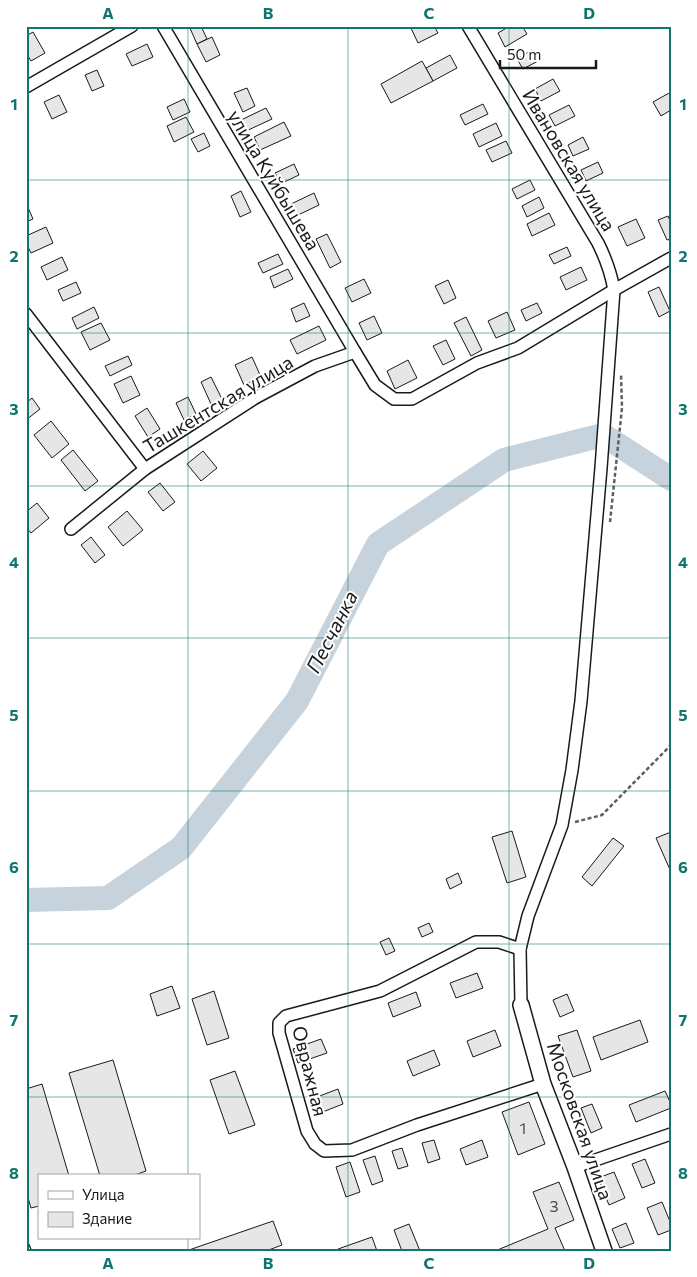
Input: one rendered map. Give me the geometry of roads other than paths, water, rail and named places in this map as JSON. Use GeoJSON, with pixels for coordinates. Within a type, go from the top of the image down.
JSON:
{"type":"FeatureCollection","features":[{"type":"Feature","properties":{"kind":"street"},"geometry":{"type":"LineString","coordinates":[[26,87],[132,26]]}},
{"type":"Feature","properties":{"kind":"street","name":"улица Куйбышева"},"geometry":{"type":"LineString","coordinates":[[162,26],[355,352]]}},
{"type":"Feature","properties":{"kind":"street","name":"Ивановская улица"},"geometry":{"type":"LineString","coordinates":[[468,26],[598,243],[609,268],[614,290],[601,468],[572,770],[562,825],[528,916],[520,949],[521,1004]]}},
{"type":"Feature","properties":{"kind":"street"},"geometry":{"type":"LineString","coordinates":[[355,352],[375,385],[394,399],[412,399],[477,363],[518,348],[671,258]]}},
{"type":"Feature","properties":{"kind":"street"},"geometry":{"type":"LineString","coordinates":[[26,314],[145,469]]}},
{"type":"Feature","properties":{"kind":"street","name":"Ташкентская улица"},"geometry":{"type":"LineString","coordinates":[[72,529],[145,469],[255,398],[315,366],[355,352]]}},
{"type":"Feature","properties":{"kind":"street","name":"Овражная"},"geometry":{"type":"LineString","coordinates":[[520,949],[499,942],[476,942],[380,991],[286,1016],[280,1023],[279,1033],[307,1131],[315,1144],[324,1151],[352,1150],[543,1084]]}},
{"type":"Feature","properties":{"kind":"street","name":"Московская улица"},"geometry":{"type":"LineString","coordinates":[[521,1004],[543,1084],[575,1167],[604,1251]]}},
{"type":"Feature","properties":{"kind":"street"},"geometry":{"type":"LineString","coordinates":[[575,1167],[671,1134]]}},
{"type":"Feature","properties":{"kind":"lane"},"geometry":{"type":"LineString","coordinates":[[26,1246],[28,1251]]}},
{"type":"Feature","properties":{"kind":"waterway","name":"Песчанка"},"geometry":{"type":"LineString","coordinates":[[26,900],[108,898],[181,848],[297,701],[378,544],[504,460],[603,435],[671,479]]}}]}
